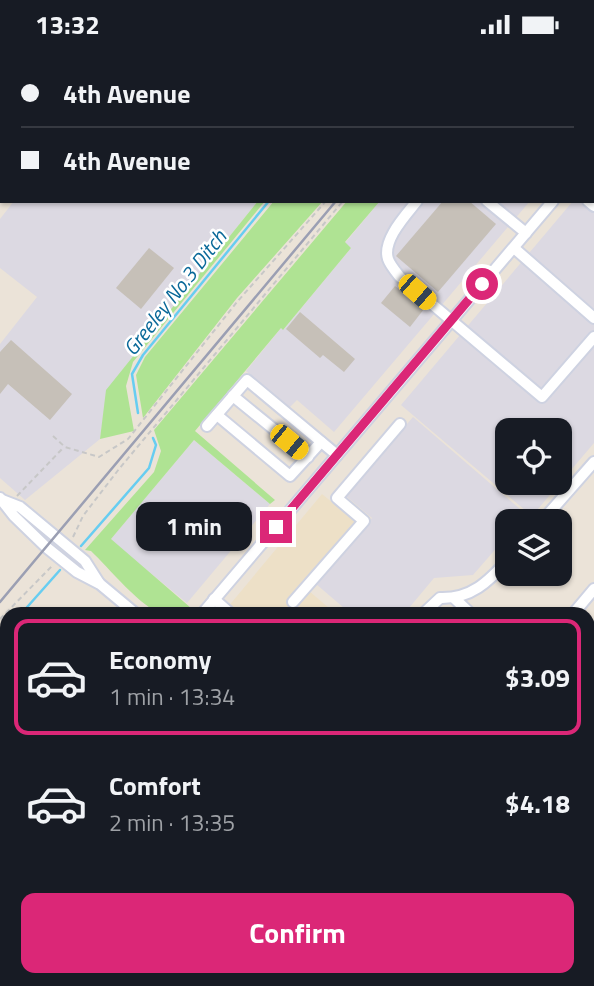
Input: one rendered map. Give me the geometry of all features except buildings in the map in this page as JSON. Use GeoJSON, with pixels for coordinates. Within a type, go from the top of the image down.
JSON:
{"type":"FeatureCollection","features":[{"type":"Feature","properties":{"kind":"street"},"geometry":{"type":"LineString","coordinates":[[415,203],[386,248],[388,261],[400,277],[542,397],[594,337]]}},
{"type":"Feature","properties":{"kind":"street"},"geometry":{"type":"LineString","coordinates":[[489,203],[526,233]]}},
{"type":"Feature","properties":{"kind":"street"},"geometry":{"type":"LineString","coordinates":[[210,607],[551,203]]}},
{"type":"Feature","properties":{"kind":"street"},"geometry":{"type":"LineString","coordinates":[[514,248],[594,317]]}},
{"type":"Feature","properties":{"kind":"street"},"geometry":{"type":"LineString","coordinates":[[207,426],[247,380],[337,455]]}},
{"type":"Feature","properties":{"kind":"street"},"geometry":{"type":"LineString","coordinates":[[233,395],[308,457]]}},
{"type":"Feature","properties":{"kind":"street"},"geometry":{"type":"LineString","coordinates":[[217,415],[290,476],[321,442]]}},
{"type":"Feature","properties":{"kind":"street"},"geometry":{"type":"LineString","coordinates":[[292,602],[364,520],[337,498],[400,424]]}},
{"type":"Feature","properties":{"kind":"street"},"geometry":{"type":"LineString","coordinates":[[553,509],[594,462]]}},
{"type":"Feature","properties":{"kind":"street"},"geometry":{"type":"LineString","coordinates":[[4,500],[85,561],[100,584]]}},
{"type":"Feature","properties":{"kind":"street"},"geometry":{"type":"LineString","coordinates":[[4,500],[14,516],[60,558],[77,572],[100,584],[128,607]]}},
{"type":"Feature","properties":{"kind":"street"},"geometry":{"type":"LineString","coordinates":[[430,607],[440,598],[454,598],[487,583],[495,574]]}},
{"type":"Feature","properties":{"kind":"street"},"geometry":{"type":"LineString","coordinates":[[579,607],[594,589]]}},
{"type":"Feature","properties":{"kind":"street"},"geometry":{"type":"LineString","coordinates":[[454,598],[464,607]]}},
{"type":"Feature","properties":{"kind":"street"},"geometry":{"type":"LineString","coordinates":[[214,600],[222,607]]}},
{"type":"Feature","properties":{"kind":"path"},"geometry":{"type":"LineString","coordinates":[[53,436],[65,447],[99,457],[128,439],[237,302],[324,203]]}},
{"type":"Feature","properties":{"kind":"path"},"geometry":{"type":"LineString","coordinates":[[66,546],[83,516],[126,460],[341,203]]}},
{"type":"Feature","properties":{"kind":"path"},"geometry":{"type":"LineString","coordinates":[[4,500],[65,447]]}},
{"type":"Feature","properties":{"kind":"path"},"geometry":{"type":"LineString","coordinates":[[12,607],[60,558]]}},
{"type":"Feature","properties":{"kind":"shaded area"},"geometry":{"type":"Polygon","coordinates":[[[12,203],[256,203],[107,390],[100,439],[25,500],[0,478],[0,344],[37,297],[0,268],[0,219],[12,203]]]}},
{"type":"Feature","properties":{"kind":"shaded area"},"geometry":{"type":"Polygon","coordinates":[[[378,203],[528,203],[334,432],[297,400],[289,408],[246,371],[351,248],[345,243],[378,203]]]}},
{"type":"Feature","properties":{"kind":"shaded area"},"geometry":{"type":"Polygon","coordinates":[[[571,203],[594,203],[594,443],[572,469],[572,418],[495,418],[495,485],[401,405],[571,203]]]}},
{"type":"Feature","properties":{"kind":"shaded area"},"geometry":{"type":"Polygon","coordinates":[[[413,417],[495,487],[495,495],[504,495],[520,509],[495,509],[495,550],[473,575],[434,578],[410,607],[343,607],[316,584],[372,518],[346,496],[413,417]]]}},
{"type":"Feature","properties":{"kind":"shaded area"},"geometry":{"type":"Polygon","coordinates":[[[194,440],[270,504],[187,603],[110,540],[194,440]]]}},
{"type":"Feature","properties":{"kind":"shaded area"},"geometry":{"type":"Polygon","coordinates":[[[322,494],[356,522],[302,585],[328,607],[228,607],[322,494]]]}},
{"type":"Feature","properties":{"kind":"shaded area"},"geometry":{"type":"Polygon","coordinates":[[[507,495],[550,495],[538,509],[524,509],[507,495]]]}},
{"type":"Feature","properties":{"kind":"green space"},"geometry":{"type":"Polygon","coordinates":[[[256,203],[263,203],[133,362],[126,386],[134,431],[100,439],[106,390],[256,203]]]}},
{"type":"Feature","properties":{"kind":"green space"},"geometry":{"type":"Polygon","coordinates":[[[272,203],[321,203],[237,298],[143,418],[136,375],[145,357],[272,203]]]}},
{"type":"Feature","properties":{"kind":"green space"},"geometry":{"type":"Polygon","coordinates":[[[345,203],[378,203],[345,242],[351,248],[195,431],[275,500],[270,504],[194,440],[111,539],[190,607],[149,607],[91,551],[85,550],[154,472],[161,451],[154,430],[345,203]]]}},
{"type":"Feature","properties":{"kind":"waterway","name":"Greeley No.3 Ditch"},"geometry":{"type":"LineString","coordinates":[[138,413],[132,374],[143,355],[267,203]]}},
{"type":"Feature","properties":{"kind":"waterway"},"geometry":{"type":"LineString","coordinates":[[81,546],[149,468],[156,445],[153,438]]}},
{"type":"Feature","properties":{"kind":"waterway"},"geometry":{"type":"LineString","coordinates":[[27,607],[60,570]]}},
{"type":"Feature","properties":{"kind":"railway"},"geometry":{"type":"LineString","coordinates":[[0,602],[334,203]]}},
{"type":"Feature","properties":{"kind":"route"},"geometry":{"type":"LineString","coordinates":[[276,527],[482,284]]}}]}
